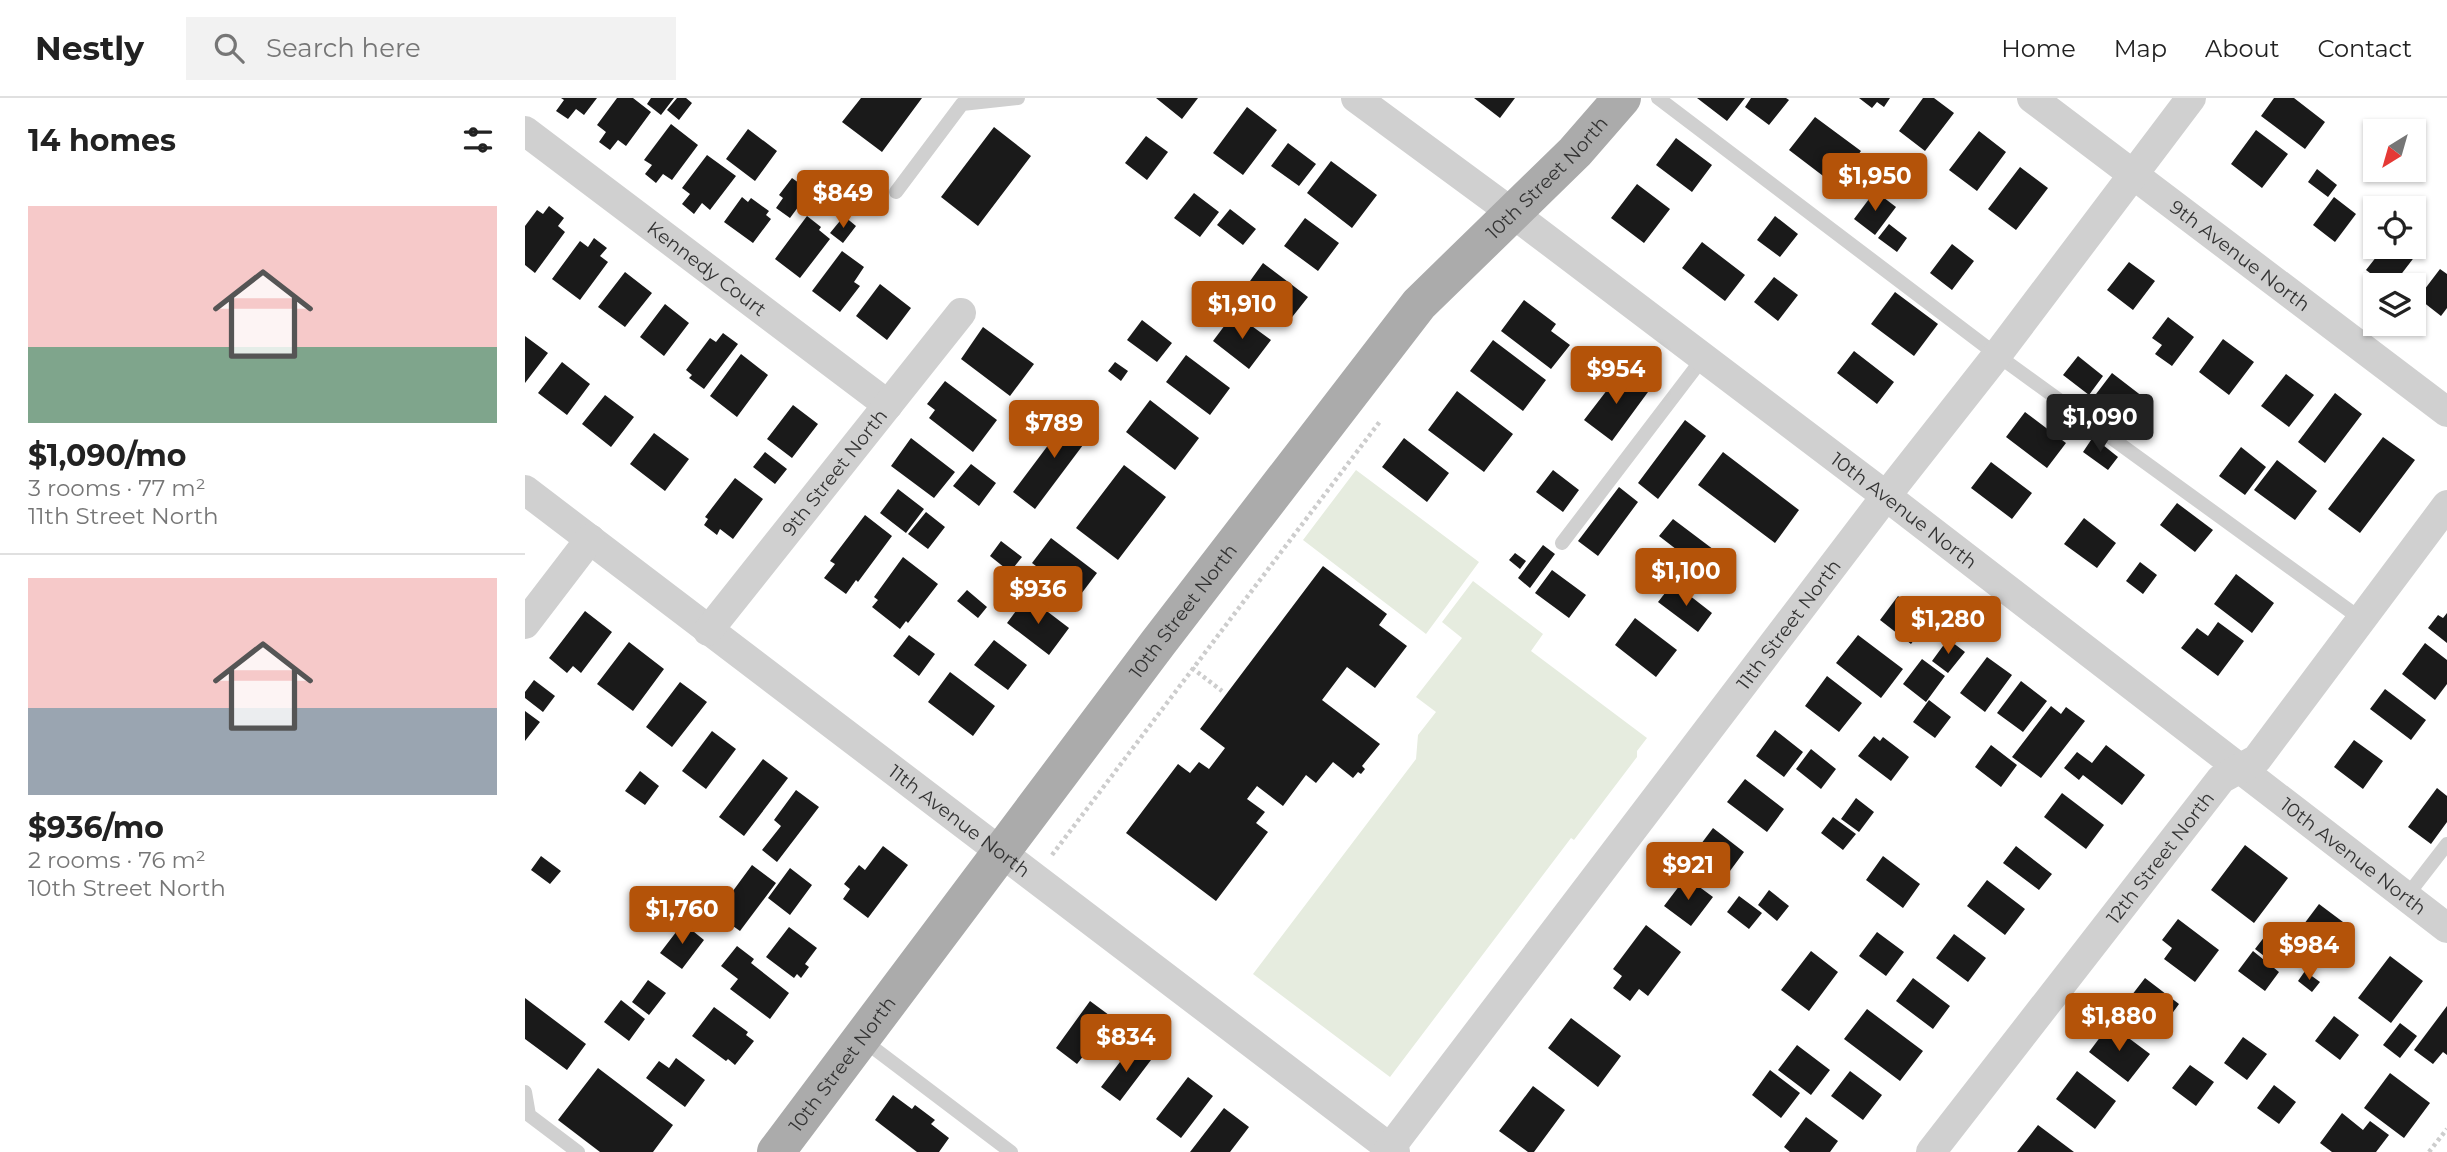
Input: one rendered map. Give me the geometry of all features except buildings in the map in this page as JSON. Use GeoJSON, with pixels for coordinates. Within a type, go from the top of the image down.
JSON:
{"type":"FeatureCollection","features":[{"type":"Feature","properties":{"kind":"main road","name":"10th Street North"},"geometry":{"type":"LineString","coordinates":[[776,1152],[1419,304],[1575,152],[1622,98]]}},
{"type":"Feature","properties":{"kind":"street","name":"10th Avenue North"},"geometry":{"type":"LineString","coordinates":[[1356,98],[1886,496],[2447,928]]}},
{"type":"Feature","properties":{"kind":"street","name":"9th Avenue North"},"geometry":{"type":"LineString","coordinates":[[2032,98],[2447,412]]}},
{"type":"Feature","properties":{"kind":"street","name":"11th Street North"},"geometry":{"type":"LineString","coordinates":[[1391,1151],[2191,98]]}},
{"type":"Feature","properties":{"kind":"street","name":"Kennedy Court"},"geometry":{"type":"LineString","coordinates":[[525,131],[888,405]]}},
{"type":"Feature","properties":{"kind":"street","name":"9th Street North"},"geometry":{"type":"LineString","coordinates":[[708,631],[961,313]]}},
{"type":"Feature","properties":{"kind":"street","name":"11th Avenue North"},"geometry":{"type":"LineString","coordinates":[[525,490],[1391,1151]]}},
{"type":"Feature","properties":{"kind":"street","name":"12th Street North"},"geometry":{"type":"LineString","coordinates":[[1931,1152],[2221,779],[2257,758],[2447,505]]}},
{"type":"Feature","properties":{"kind":"street"},"geometry":{"type":"LineString","coordinates":[[525,624],[590,539]]}},
{"type":"Feature","properties":{"kind":"lane"},"geometry":{"type":"LineString","coordinates":[[896,192],[962,104],[1018,98]]}},
{"type":"Feature","properties":{"kind":"lane"},"geometry":{"type":"LineString","coordinates":[[1658,98],[1997,355],[2361,619]]}},
{"type":"Feature","properties":{"kind":"lane"},"geometry":{"type":"LineString","coordinates":[[1562,543],[1703,358]]}},
{"type":"Feature","properties":{"kind":"lane"},"geometry":{"type":"LineString","coordinates":[[2406,897],[2447,844]]}},
{"type":"Feature","properties":{"kind":"lane"},"geometry":{"type":"LineString","coordinates":[[862,1040],[1011,1152]]}},
{"type":"Feature","properties":{"kind":"lane"},"geometry":{"type":"LineString","coordinates":[[525,1092],[529,1115],[578,1152]]}},
{"type":"Feature","properties":{"kind":"path"},"geometry":{"type":"LineString","coordinates":[[1048,861],[1381,421]]}},
{"type":"Feature","properties":{"kind":"path"},"geometry":{"type":"LineString","coordinates":[[1192,668],[1222,691]]}},
{"type":"Feature","properties":{"kind":"path"},"geometry":{"type":"LineString","coordinates":[[2429,1152],[2447,1129]]}},
{"type":"Feature","properties":{"kind":"shaded area"},"geometry":{"type":"Polygon","coordinates":[[[1356,470],[1479,562],[1426,634],[1303,540],[1356,470]]]}},
{"type":"Feature","properties":{"kind":"shaded area"},"geometry":{"type":"Polygon","coordinates":[[[1473,581],[1543,634],[1531,651],[1647,738],[1637,751],[1637,757],[1574,840],[1571,838],[1390,1077],[1253,974],[1416,759],[1418,735],[1436,712],[1416,697],[1462,638],[1442,622],[1473,581]]]}}]}
